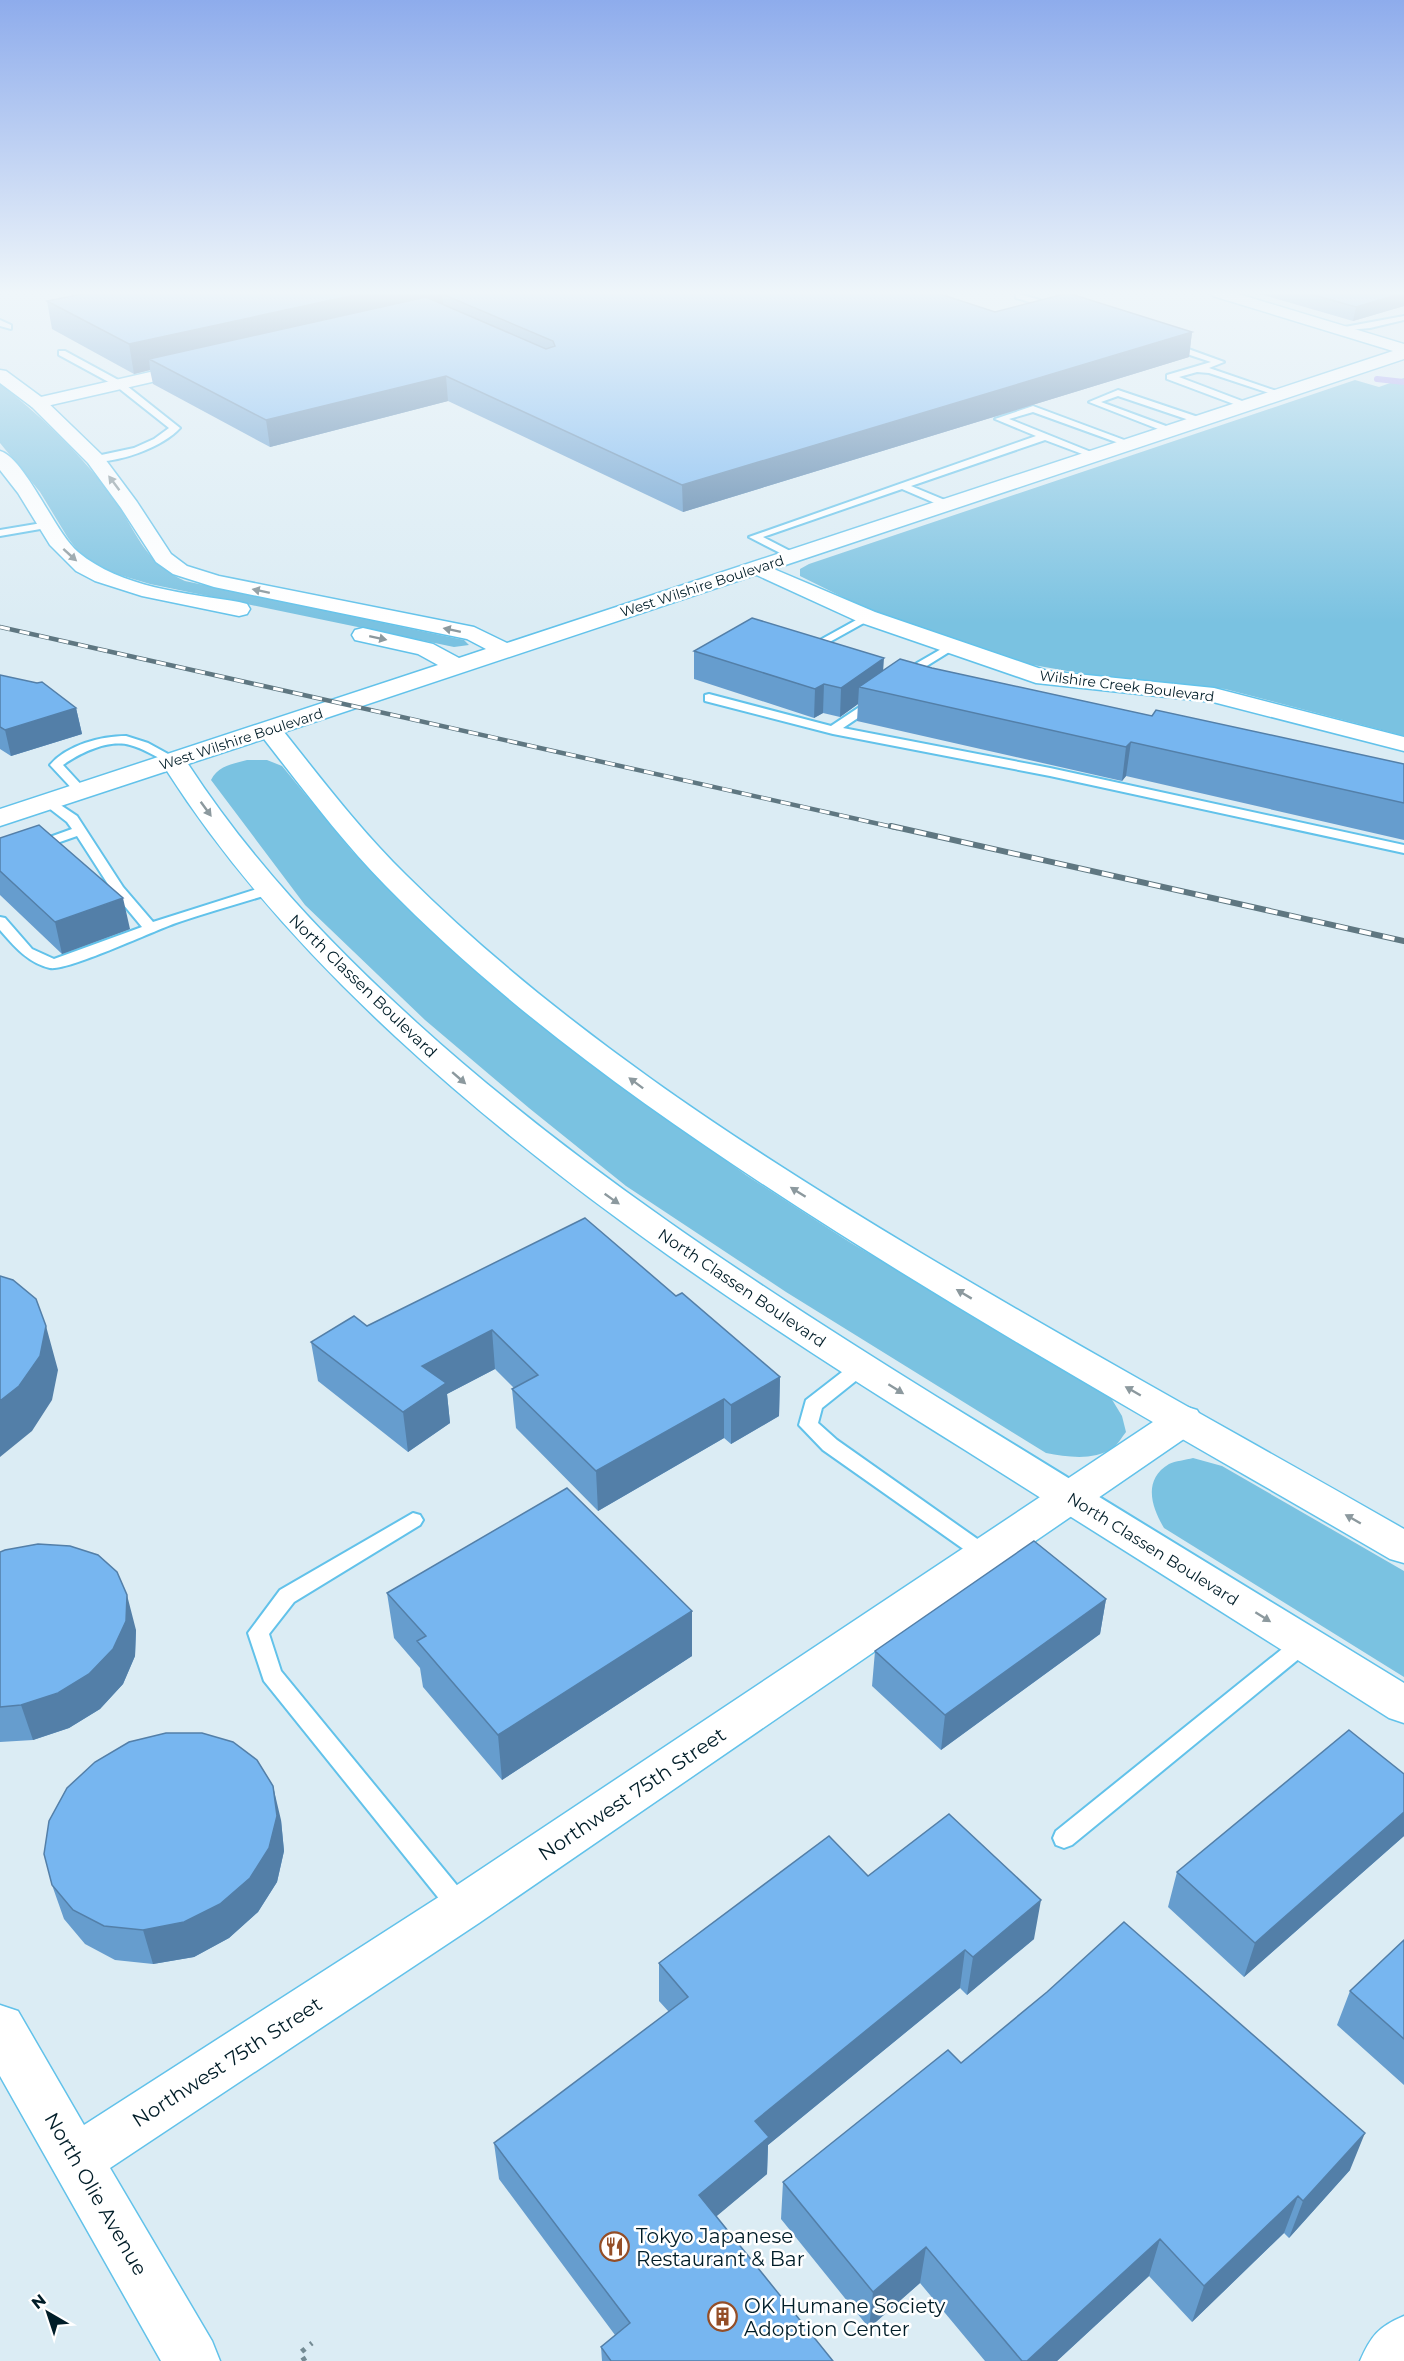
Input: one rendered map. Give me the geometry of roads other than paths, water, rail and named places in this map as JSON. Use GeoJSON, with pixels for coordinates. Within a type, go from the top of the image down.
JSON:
{"type":"FeatureCollection","features":[{"type":"Feature","properties":{"kind":"street"},"geometry":{"type":"LineString","coordinates":[[38,403],[95,459],[119,490],[163,558],[180,570],[214,581],[474,634],[506,651]]}},
{"type":"Feature","properties":{"kind":"street","name":"West Wilshire Boulevard"},"geometry":{"type":"LineString","coordinates":[[0,818],[1253,403]]}},
{"type":"Feature","properties":{"kind":"street"},"geometry":{"type":"LineString","coordinates":[[0,457],[28,494],[58,544],[70,557],[104,576],[159,593],[264,614]]}},
{"type":"Feature","properties":{"kind":"street","name":"Wilshire Creek Boulevard"},"geometry":{"type":"LineString","coordinates":[[757,568],[867,617],[1044,678],[1214,695],[1404,744]]}},
{"type":"Feature","properties":{"kind":"street"},"geometry":{"type":"LineString","coordinates":[[345,631],[425,649],[458,667]]}},
{"type":"Feature","properties":{"kind":"street"},"geometry":{"type":"LineString","coordinates":[[269,729],[340,819],[384,868],[461,941],[586,1045],[716,1138],[864,1234],[973,1300],[1404,1548]]}},
{"type":"Feature","properties":{"kind":"street","name":"North Classen Boulevard"},"geometry":{"type":"LineString","coordinates":[[174,760],[211,817],[268,890],[339,967],[414,1038],[496,1109],[592,1185],[726,1280],[861,1367],[1404,1705]]}},
{"type":"Feature","properties":{"kind":"street","name":"Northwest 75th Street"},"geometry":{"type":"LineString","coordinates":[[76,2160],[462,1908],[1184,1420]]}},
{"type":"Feature","properties":{"kind":"street","name":"North Olie Avenue"},"geometry":{"type":"LineString","coordinates":[[0,2028],[192,2361]]}},
{"type":"Feature","properties":{"kind":"street"},"geometry":{"type":"LineString","coordinates":[[1388,2361],[1404,2344]]}},
{"type":"Feature","properties":{"kind":"lane"},"geometry":{"type":"LineString","coordinates":[[95,459],[126,454],[163,440],[176,428],[144,403]]}},
{"type":"Feature","properties":{"kind":"lane"},"geometry":{"type":"LineString","coordinates":[[1096,403],[1171,431]]}},
{"type":"Feature","properties":{"kind":"lane"},"geometry":{"type":"LineString","coordinates":[[1148,403],[1201,421]]}},
{"type":"Feature","properties":{"kind":"lane"},"geometry":{"type":"LineString","coordinates":[[1242,403],[1247,405]]}},
{"type":"Feature","properties":{"kind":"lane"},"geometry":{"type":"LineString","coordinates":[[1096,456],[1000,419],[1033,409],[1130,444]]}},
{"type":"Feature","properties":{"kind":"lane"},"geometry":{"type":"LineString","coordinates":[[792,556],[754,537],[1046,436]]}},
{"type":"Feature","properties":{"kind":"lane"},"geometry":{"type":"LineString","coordinates":[[902,486],[948,505]]}},
{"type":"Feature","properties":{"kind":"lane"},"geometry":{"type":"LineString","coordinates":[[0,533],[48,525]]}},
{"type":"Feature","properties":{"kind":"lane"},"geometry":{"type":"LineString","coordinates":[[837,652],[817,645],[867,617]]}},
{"type":"Feature","properties":{"kind":"lane"},"geometry":{"type":"LineString","coordinates":[[833,730],[905,674],[950,647]]}},
{"type":"Feature","properties":{"kind":"lane"},"geometry":{"type":"LineString","coordinates":[[905,674],[928,680]]}},
{"type":"Feature","properties":{"kind":"lane"},"geometry":{"type":"LineString","coordinates":[[709,698],[833,730],[1050,772],[1404,849]]}},
{"type":"Feature","properties":{"kind":"lane"},"geometry":{"type":"LineString","coordinates":[[81,791],[56,765],[64,758],[103,743],[127,740],[174,760]]}},
{"type":"Feature","properties":{"kind":"lane"},"geometry":{"type":"LineString","coordinates":[[50,802],[72,819],[118,889],[151,928]]}},
{"type":"Feature","properties":{"kind":"lane"},"geometry":{"type":"LineString","coordinates":[[0,859],[80,831]]}},
{"type":"Feature","properties":{"kind":"lane"},"geometry":{"type":"LineString","coordinates":[[0,921],[27,952],[53,964],[110,945],[170,920],[268,890]]}},
{"type":"Feature","properties":{"kind":"lane"},"geometry":{"type":"LineString","coordinates":[[861,1367],[813,1405],[808,1425],[830,1445],[986,1555]]}},
{"type":"Feature","properties":{"kind":"lane"},"geometry":{"type":"LineString","coordinates":[[413,1520],[287,1596],[258,1633],[272,1676],[462,1908]]}},
{"type":"Feature","properties":{"kind":"lane"},"geometry":{"type":"LineString","coordinates":[[1064,1838],[1304,1643]]}},
{"type":"Feature","properties":{"kind":"railway"},"geometry":{"type":"LineString","coordinates":[[0,627],[897,828]]}},
{"type":"Feature","properties":{"kind":"railway"},"geometry":{"type":"LineString","coordinates":[[891,826],[1404,941]]}},
{"type":"Feature","properties":{"kind":"place","name":"Tokyo Japanese Restaurant & Bar"},"geometry":{"type":"Point","coordinates":[615,2247]}},
{"type":"Feature","properties":{"kind":"place","name":"OK Humane Society Adoption Center"},"geometry":{"type":"Point","coordinates":[723,2317]}}]}
